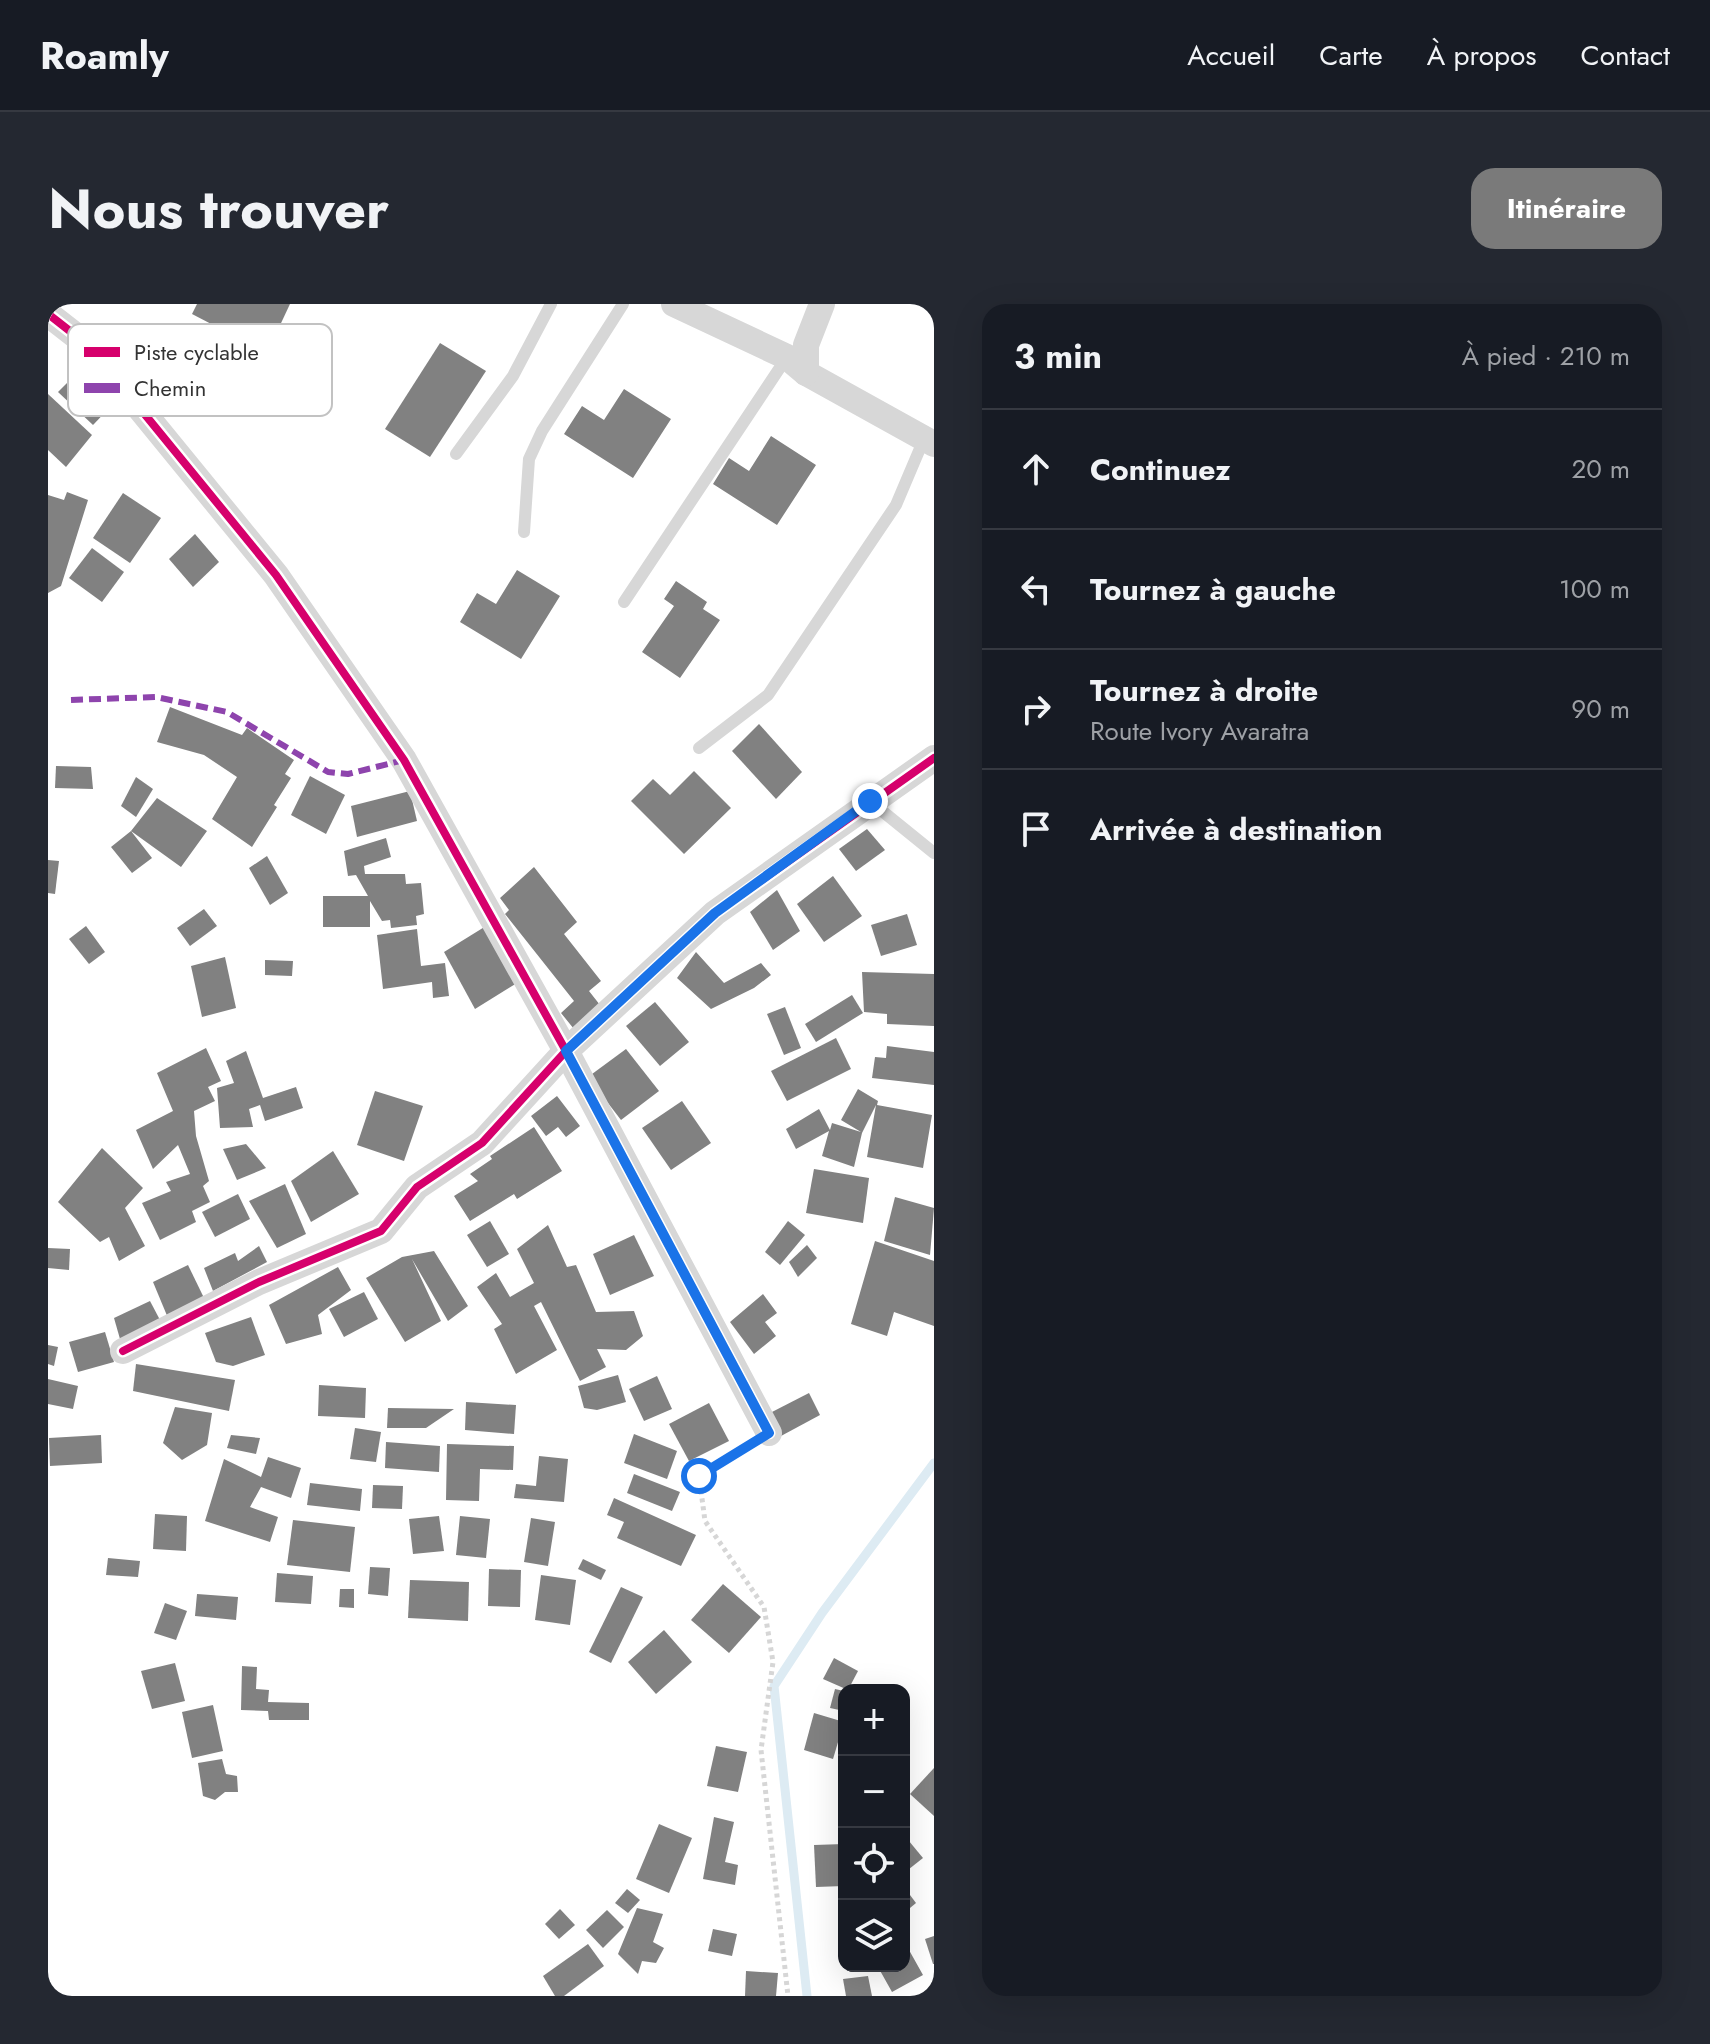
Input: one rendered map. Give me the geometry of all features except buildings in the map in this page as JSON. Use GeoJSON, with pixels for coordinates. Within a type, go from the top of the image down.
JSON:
{"type":"FeatureCollection","features":[{"type":"Feature","properties":{"kind":"street"},"geometry":{"type":"LineString","coordinates":[[674,304],[796,365],[931,439]]}},
{"type":"Feature","properties":{"kind":"street"},"geometry":{"type":"LineString","coordinates":[[796,365],[822,304]]}},
{"type":"Feature","properties":{"kind":"street"},"geometry":{"type":"LineString","coordinates":[[48,314],[68,330]]}},
{"type":"Feature","properties":{"kind":"street"},"geometry":{"type":"LineString","coordinates":[[146,416],[276,575],[404,760],[566,1051],[769,1433]]}},
{"type":"Feature","properties":{"kind":"street"},"geometry":{"type":"LineString","coordinates":[[123,1351],[259,1282],[381,1231],[417,1187],[482,1143],[566,1051],[715,913],[934,758]]}},
{"type":"Feature","properties":{"kind":"lane"},"geometry":{"type":"LineString","coordinates":[[456,454],[513,376],[551,304]]}},
{"type":"Feature","properties":{"kind":"lane"},"geometry":{"type":"LineString","coordinates":[[524,532],[529,459],[542,431],[623,304]]}},
{"type":"Feature","properties":{"kind":"lane"},"geometry":{"type":"LineString","coordinates":[[624,602],[796,365]]}},
{"type":"Feature","properties":{"kind":"lane"},"geometry":{"type":"LineString","coordinates":[[699,748],[768,695],[896,505],[931,439]]}},
{"type":"Feature","properties":{"kind":"lane"},"geometry":{"type":"LineString","coordinates":[[870,801],[934,853]]}},
{"type":"Feature","properties":{"kind":"path"},"geometry":{"type":"LineString","coordinates":[[769,1433],[699,1476],[705,1521],[764,1607],[773,1662],[761,1750],[788,1996]]}},
{"type":"Feature","properties":{"kind":"waterway"},"geometry":{"type":"LineString","coordinates":[[807,1996],[774,1686],[822,1613],[934,1463]]}},
{"type":"Feature","properties":{"kind":"marked path"},"geometry":{"type":"LineString","coordinates":[[71,700],[156,697],[227,712],[328,772],[348,774],[404,760]]}},
{"type":"Feature","properties":{"kind":"cycle path"},"geometry":{"type":"LineString","coordinates":[[48,314],[68,330]]}},
{"type":"Feature","properties":{"kind":"cycle path"},"geometry":{"type":"LineString","coordinates":[[146,416],[276,575],[404,760],[566,1051],[769,1433]]}},
{"type":"Feature","properties":{"kind":"cycle path"},"geometry":{"type":"LineString","coordinates":[[123,1351],[259,1282],[381,1231],[417,1187],[482,1143],[566,1051],[715,913],[934,758]]}},
{"type":"Feature","properties":{"kind":"route"},"geometry":{"type":"LineString","coordinates":[[699,1476],[769,1433],[566,1051],[715,913],[870,801]]}}]}
